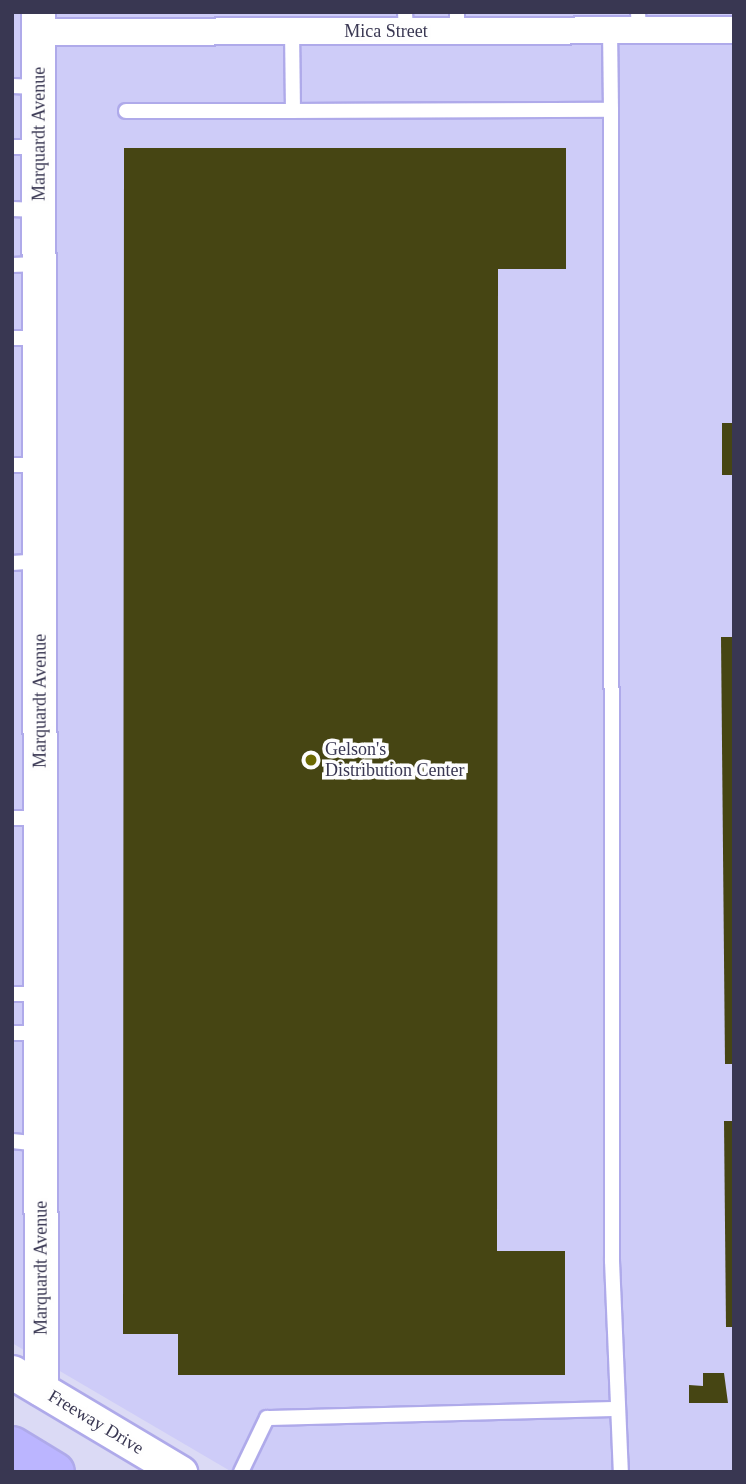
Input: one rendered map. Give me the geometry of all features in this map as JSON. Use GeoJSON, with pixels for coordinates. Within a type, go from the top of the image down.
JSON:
{"type":"FeatureCollection","features":[{"type":"Feature","properties":{"kind":"highway"},"geometry":{"type":"LineString","coordinates":[[12,1446],[55,1472]]}},
{"type":"Feature","properties":{"kind":"street","name":"Mica Street"},"geometry":{"type":"LineString","coordinates":[[38,22],[292,31],[405,22],[457,21],[517,21],[610,30],[639,21],[734,30]]}},
{"type":"Feature","properties":{"kind":"street","name":"Marquardt Avenue"},"geometry":{"type":"LineString","coordinates":[[38,22],[25,86],[26,1143],[41,1389]]}},
{"type":"Feature","properties":{"kind":"street","name":"Freeway Drive"},"geometry":{"type":"LineString","coordinates":[[12,1372],[180,1472]]}},
{"type":"Feature","properties":{"kind":"lane"},"geometry":{"type":"LineString","coordinates":[[610,30],[612,1261],[616,1409],[621,1472]]}},
{"type":"Feature","properties":{"kind":"lane"},"geometry":{"type":"LineString","coordinates":[[292,31],[293,111]]}},
{"type":"Feature","properties":{"kind":"lane"},"geometry":{"type":"LineString","coordinates":[[126,111],[611,110]]}},
{"type":"Feature","properties":{"kind":"lane"},"geometry":{"type":"LineString","coordinates":[[241,1472],[267,1418],[616,1409]]}},
{"type":"Feature","properties":{"kind":"shaded area"},"geometry":{"type":"Polygon","coordinates":[[[12,12],[734,12],[734,1472],[232,1472],[12,1343],[12,12]]]}},
{"type":"Feature","properties":{"kind":"building","name":"Gelson's Distribution Center"},"geometry":{"type":"Polygon","coordinates":[[[124,148],[566,148],[566,269],[498,269],[497,1251],[565,1251],[565,1375],[178,1375],[178,1334],[123,1334],[124,148]]]}},
{"type":"Feature","properties":{"kind":"building"},"geometry":{"type":"Polygon","coordinates":[[[722,423],[734,423],[734,475],[722,475],[722,423]]]}},
{"type":"Feature","properties":{"kind":"building"},"geometry":{"type":"Polygon","coordinates":[[[721,637],[734,637],[734,1064],[725,1064],[721,637]]]}},
{"type":"Feature","properties":{"kind":"building"},"geometry":{"type":"Polygon","coordinates":[[[724,1121],[734,1121],[734,1327],[726,1327],[724,1121]]]}},
{"type":"Feature","properties":{"kind":"building"},"geometry":{"type":"Polygon","coordinates":[[[703,1373],[724,1373],[728,1403],[689,1403],[689,1385],[703,1386],[703,1373]]]}},
{"type":"Feature","properties":{"kind":"place","name":"Gelson's Distribution Center"},"geometry":{"type":"Point","coordinates":[311,760]}}]}
